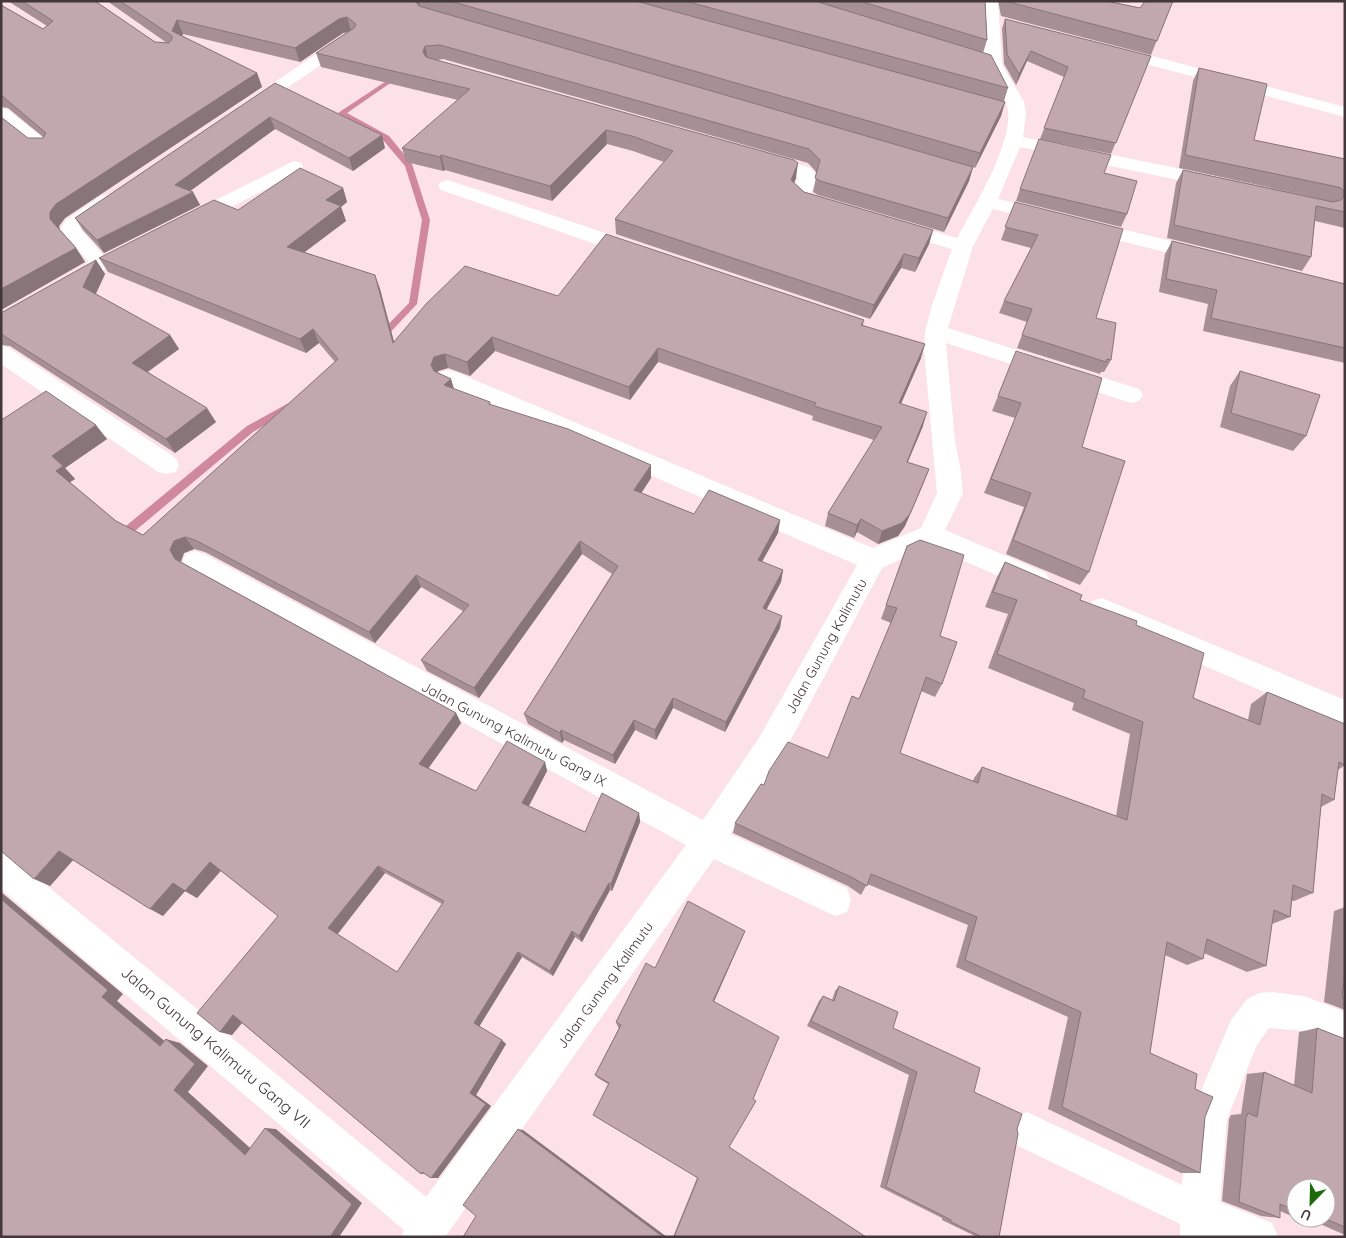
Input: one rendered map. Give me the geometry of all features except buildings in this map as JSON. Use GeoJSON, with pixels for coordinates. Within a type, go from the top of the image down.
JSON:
{"type":"FeatureCollection","features":[{"type":"Feature","properties":{"kind":"street"},"geometry":{"type":"LineString","coordinates":[[991,10],[986,62],[1015,102],[1007,111],[1014,140]]}},
{"type":"Feature","properties":{"kind":"street"},"geometry":{"type":"LineString","coordinates":[[237,114],[350,38]]}},
{"type":"Feature","properties":{"kind":"street"},"geometry":{"type":"LineString","coordinates":[[1101,48],[1345,112]]}},
{"type":"Feature","properties":{"kind":"street"},"geometry":{"type":"LineString","coordinates":[[1,113],[44,147]]}},
{"type":"Feature","properties":{"kind":"street"},"geometry":{"type":"LineString","coordinates":[[448,378],[873,560],[930,535],[950,493],[949,472],[929,342],[963,246],[987,202],[985,179],[1014,140]]}},
{"type":"Feature","properties":{"kind":"street"},"geometry":{"type":"LineString","coordinates":[[1014,140],[1231,186]]}},
{"type":"Feature","properties":{"kind":"street"},"geometry":{"type":"LineString","coordinates":[[743,153],[804,172],[808,176],[801,192],[804,198],[848,212]]}},
{"type":"Feature","properties":{"kind":"street"},"geometry":{"type":"LineString","coordinates":[[172,229],[294,167]]}},
{"type":"Feature","properties":{"kind":"street"},"geometry":{"type":"LineString","coordinates":[[448,186],[657,257]]}},
{"type":"Feature","properties":{"kind":"street"},"geometry":{"type":"LineString","coordinates":[[120,256],[86,274],[99,262],[71,232],[71,227],[124,189]]}},
{"type":"Feature","properties":{"kind":"street"},"geometry":{"type":"LineString","coordinates":[[987,202],[1219,259]]}},
{"type":"Feature","properties":{"kind":"street"},"geometry":{"type":"LineString","coordinates":[[877,221],[963,246]]}},
{"type":"Feature","properties":{"kind":"street"},"geometry":{"type":"LineString","coordinates":[[929,342],[1131,395]]}},
{"type":"Feature","properties":{"kind":"street"},"geometry":{"type":"LineString","coordinates":[[1,353],[167,466]]}},
{"type":"Feature","properties":{"kind":"street"},"geometry":{"type":"LineString","coordinates":[[930,535],[1345,714]]}},
{"type":"Feature","properties":{"kind":"street","name":"Jalan Gunung Kalimutu"},"geometry":{"type":"LineString","coordinates":[[425,1231],[674,890],[770,748],[873,560]]}},
{"type":"Feature","properties":{"kind":"street","name":"Jalan Gunung Kalimutu Gang IX"},"geometry":{"type":"LineString","coordinates":[[194,562],[708,840],[836,900]]}},
{"type":"Feature","properties":{"kind":"street","name":"Jalan Gunung Kalimutu Gang VII"},"geometry":{"type":"LineString","coordinates":[[1,868],[425,1231]]}},
{"type":"Feature","properties":{"kind":"street"},"geometry":{"type":"LineString","coordinates":[[1200,1225],[1208,1119],[1244,1033],[1259,1011],[1282,1008],[1308,1014],[1345,1031]]}},
{"type":"Feature","properties":{"kind":"street"},"geometry":{"type":"LineString","coordinates":[[1027,1131],[1200,1225],[1258,1237]]}},
{"type":"Feature","properties":{"kind":"waterway"},"geometry":{"type":"LineString","coordinates":[[380,338],[413,304],[426,220],[409,166],[386,138],[342,113],[399,75]]}},
{"type":"Feature","properties":{"kind":"waterway"},"geometry":{"type":"LineString","coordinates":[[119,538],[250,429],[294,403]]}}]}
